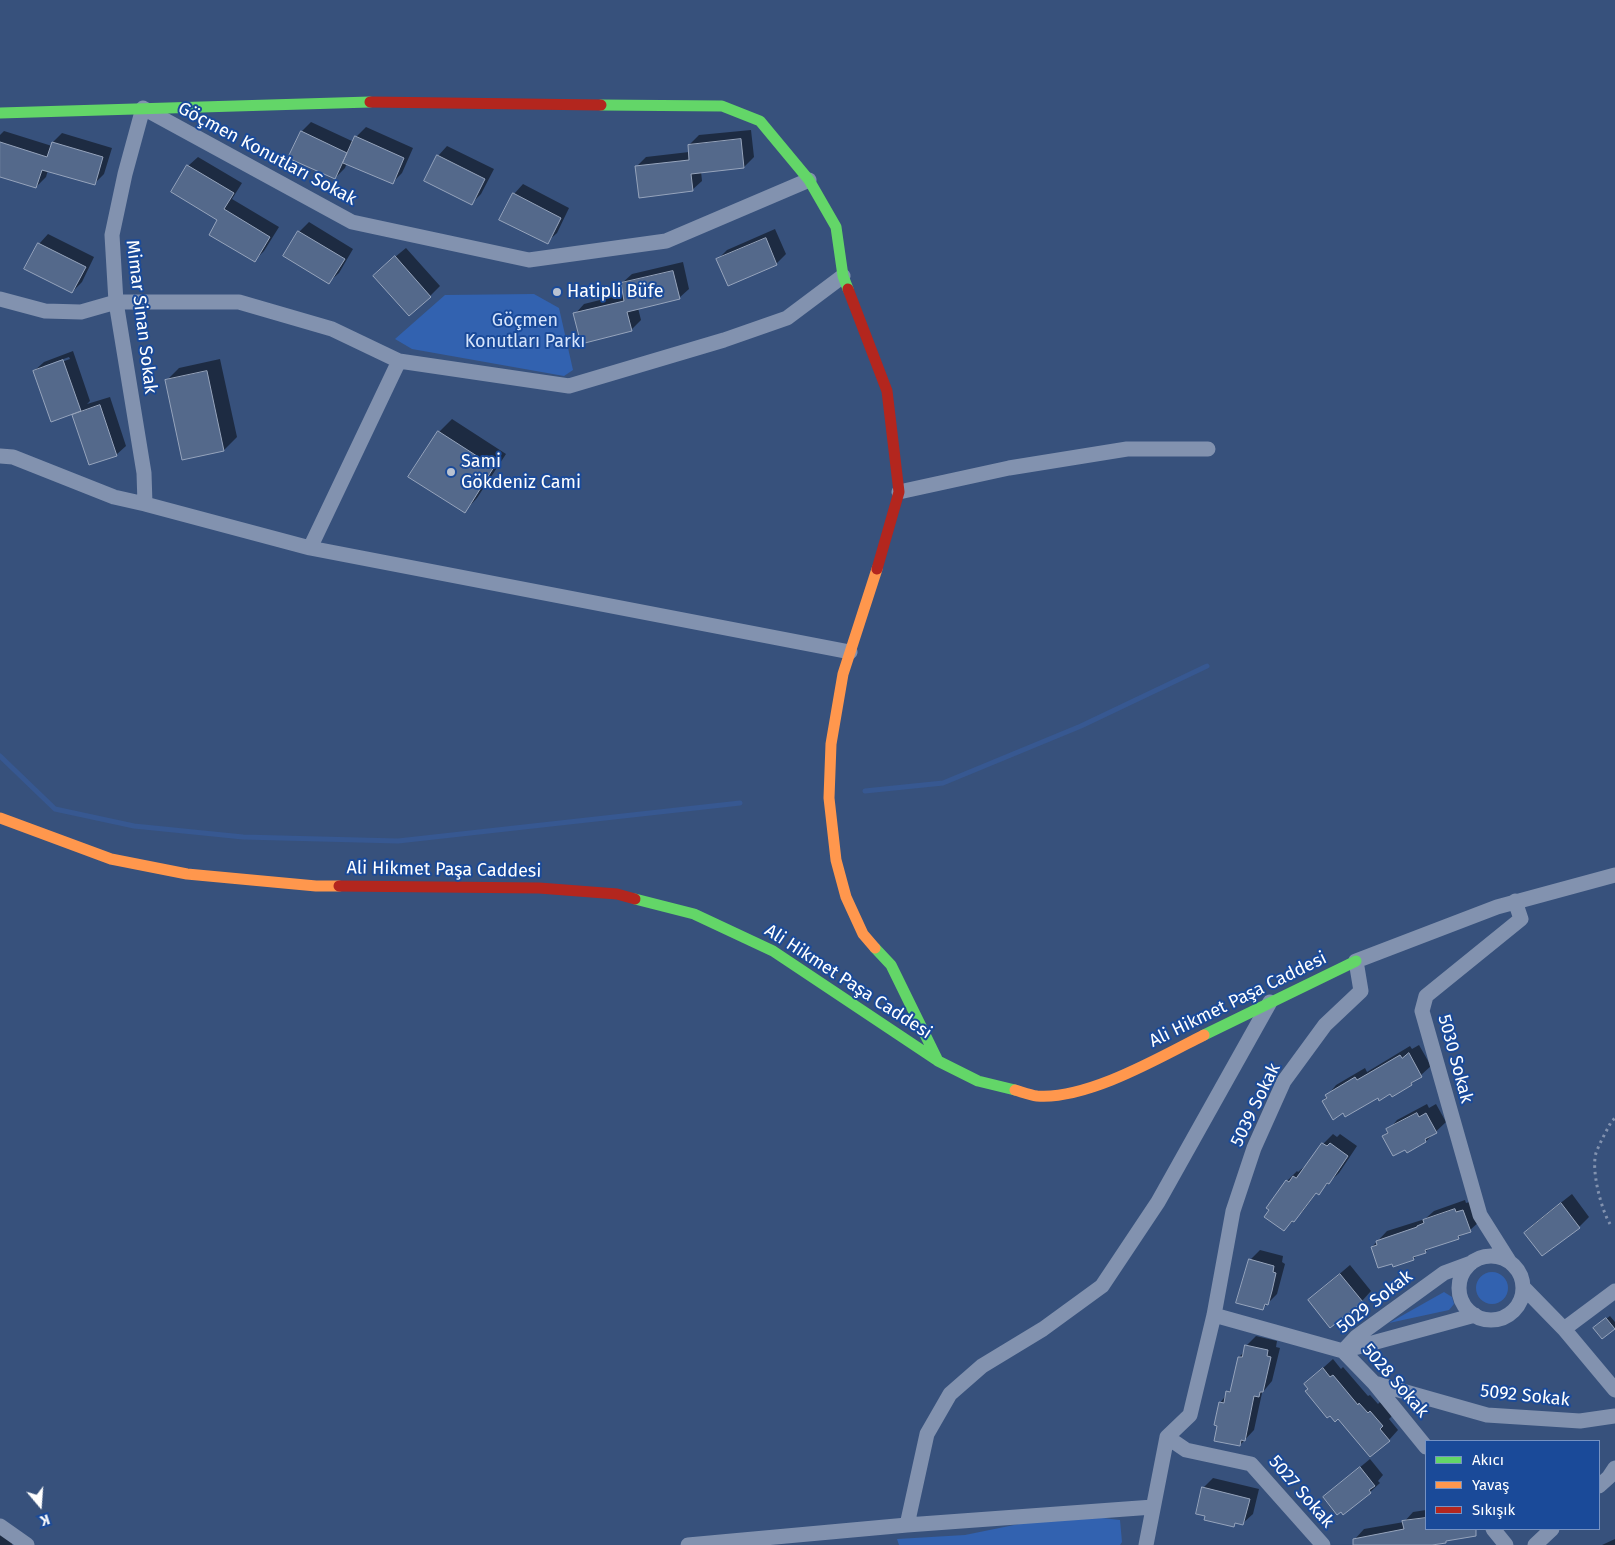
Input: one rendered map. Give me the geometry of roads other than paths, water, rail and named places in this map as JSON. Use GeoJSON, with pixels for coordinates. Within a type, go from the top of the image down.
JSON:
{"type":"FeatureCollection","features":[{"type":"Feature","properties":{"kind":"street"},"geometry":{"type":"LineString","coordinates":[[0,113],[348,102],[722,106],[760,121],[809,180],[836,226],[843,276],[887,391],[899,492],[880,559],[843,674],[831,744],[829,798],[836,860],[846,897],[863,934],[891,965],[938,1061]]}},
{"type":"Feature","properties":{"kind":"street","name":"Göçmen Konutları Sokak"},"geometry":{"type":"LineString","coordinates":[[143,108],[352,222],[529,260],[666,241],[809,180]]}},
{"type":"Feature","properties":{"kind":"street","name":"Mimar Sinan Sokak"},"geometry":{"type":"LineString","coordinates":[[143,108],[125,174],[112,234],[116,302],[144,472],[145,504]]}},
{"type":"Feature","properties":{"kind":"street"},"geometry":{"type":"LineString","coordinates":[[0,299],[45,311],[81,312],[116,302],[239,302],[332,329],[399,361],[570,386],[724,340],[787,318],[843,276]]}},
{"type":"Feature","properties":{"kind":"street"},"geometry":{"type":"LineString","coordinates":[[310,548],[399,361]]}},
{"type":"Feature","properties":{"kind":"street"},"geometry":{"type":"LineString","coordinates":[[899,492],[1009,468],[1127,449],[1208,449]]}},
{"type":"Feature","properties":{"kind":"street"},"geometry":{"type":"LineString","coordinates":[[0,456],[13,458],[114,497],[310,548],[850,652]]}},
{"type":"Feature","properties":{"kind":"street","name":"Ali Hikmet Paşa Caddesi"},"geometry":{"type":"LineString","coordinates":[[0,818],[111,859],[187,874],[316,886],[539,888],[617,894],[694,914],[773,951],[938,1061],[978,1081],[1037,1096],[1072,1093],[1129,1074],[1270,1002],[1356,961]]}},
{"type":"Feature","properties":{"kind":"street"},"geometry":{"type":"LineString","coordinates":[[1356,961],[1515,901],[1615,875]]}},
{"type":"Feature","properties":{"kind":"street","name":"5030 Sokak"},"geometry":{"type":"LineString","coordinates":[[1509,1261],[1480,1215],[1422,1011],[1426,996],[1521,919],[1515,901]]}},
{"type":"Feature","properties":{"kind":"street","name":"5039 Sokak"},"geometry":{"type":"LineString","coordinates":[[1167,1437],[1190,1415],[1214,1315],[1233,1211],[1254,1148],[1284,1081],[1325,1025],[1361,991],[1356,961]]}},
{"type":"Feature","properties":{"kind":"street"},"geometry":{"type":"LineString","coordinates":[[907,1525],[927,1434],[950,1394],[982,1366],[1043,1329],[1102,1286],[1158,1202],[1270,1002]]}},
{"type":"Feature","properties":{"kind":"street"},"geometry":{"type":"LineString","coordinates":[[1490,1256],[1500,1257],[1509,1261],[1517,1268],[1523,1287],[1522,1298],[1517,1307],[1510,1314],[1490,1320],[1475,1315],[1465,1306],[1460,1298],[1460,1280],[1464,1270],[1480,1258],[1490,1256]]}},
{"type":"Feature","properties":{"kind":"street","name":"5029 Sokak"},"geometry":{"type":"LineString","coordinates":[[1343,1351],[1356,1337],[1444,1273],[1471,1263]]}},
{"type":"Feature","properties":{"kind":"street"},"geometry":{"type":"LineString","coordinates":[[1523,1287],[1564,1329],[1615,1390]]}},
{"type":"Feature","properties":{"kind":"street"},"geometry":{"type":"LineString","coordinates":[[1564,1329],[1615,1291]]}},
{"type":"Feature","properties":{"kind":"street","name":"5028 Sokak"},"geometry":{"type":"LineString","coordinates":[[1214,1315],[1343,1351],[1374,1383],[1425,1446]]}},
{"type":"Feature","properties":{"kind":"street","name":"5029 Sokak"},"geometry":{"type":"LineString","coordinates":[[1343,1351],[1475,1315]]}},
{"type":"Feature","properties":{"kind":"street","name":"5092 Sokak"},"geometry":{"type":"LineString","coordinates":[[1374,1383],[1487,1415],[1580,1421],[1615,1416]]}},
{"type":"Feature","properties":{"kind":"street"},"geometry":{"type":"LineString","coordinates":[[1146,1545],[1167,1437]]}},
{"type":"Feature","properties":{"kind":"street","name":"5027 Sokak"},"geometry":{"type":"LineString","coordinates":[[1167,1437],[1186,1450],[1251,1464],[1323,1545]]}},
{"type":"Feature","properties":{"kind":"street"},"geometry":{"type":"LineString","coordinates":[[1600,1485],[1615,1468]]}},
{"type":"Feature","properties":{"kind":"street"},"geometry":{"type":"LineString","coordinates":[[688,1545],[907,1525],[1153,1507]]}},
{"type":"Feature","properties":{"kind":"street"},"geometry":{"type":"LineString","coordinates":[[0,1526],[27,1545]]}},
{"type":"Feature","properties":{"kind":"street"},"geometry":{"type":"LineString","coordinates":[[1494,1530],[1506,1545]]}},
{"type":"Feature","properties":{"kind":"street"},"geometry":{"type":"LineString","coordinates":[[1535,1545],[1551,1530]]}},
{"type":"Feature","properties":{"kind":"waterway"},"geometry":{"type":"LineString","coordinates":[[865,791],[943,783],[1081,726],[1207,666]]}},
{"type":"Feature","properties":{"kind":"waterway"},"geometry":{"type":"LineString","coordinates":[[0,756],[55,809],[134,826],[243,837],[398,841],[740,803]]}},
{"type":"Feature","properties":{"kind":"place","name":"Hatipli Büfe"},"geometry":{"type":"Point","coordinates":[557,292]}},
{"type":"Feature","properties":{"kind":"place","name":"Sami Gökdeniz Cami"},"geometry":{"type":"Point","coordinates":[451,472]}},
{"type":"Feature","properties":{"kind":"park label","name":"Göçmen Konutları Parkı"},"geometry":{"type":"Point","coordinates":[525,331]}}]}
